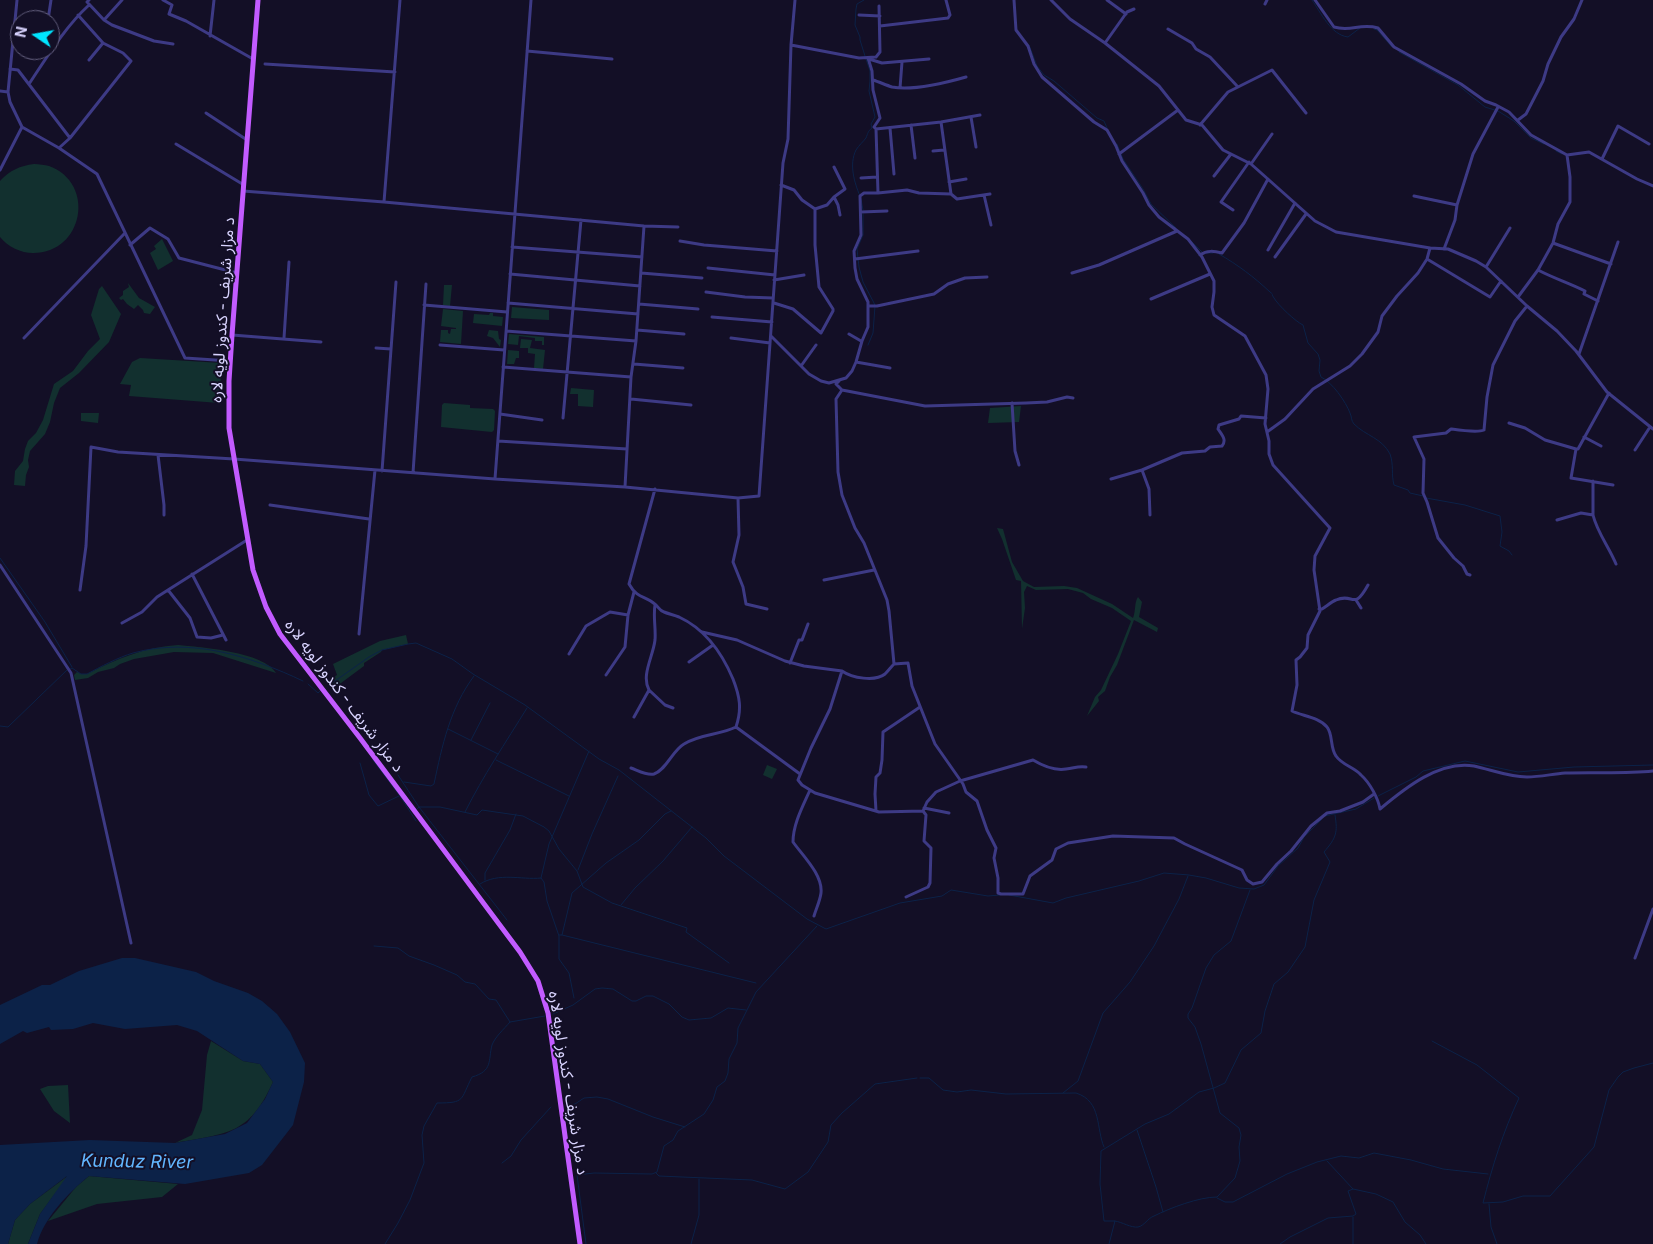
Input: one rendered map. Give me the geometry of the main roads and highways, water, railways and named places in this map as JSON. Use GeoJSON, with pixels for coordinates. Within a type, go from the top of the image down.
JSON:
{"type":"FeatureCollection","features":[{"type":"Feature","properties":{"kind":"main road","name":"د مزار شریف - کندوز لویه لاره"},"geometry":{"type":"LineString","coordinates":[[258,0],[230,361],[229,428],[247,540],[258,590],[280,634],[474,890],[520,952],[538,981],[548,1013],[580,1244]]}},
{"type":"Feature","properties":{"kind":"water","name":"Kunduz River"},"geometry":{"type":"Polygon","coordinates":[[[122,958],[135,958],[196,972],[214,981],[248,993],[262,1001],[277,1014],[290,1032],[305,1063],[304,1082],[293,1125],[262,1165],[249,1173],[185,1184],[89,1176],[73,1190],[51,1216],[40,1234],[37,1244],[28,1244],[40,1214],[67,1176],[30,1204],[15,1220],[8,1244],[0,1244],[0,1145],[90,1140],[175,1143],[225,1134],[247,1123],[265,1099],[273,1082],[260,1064],[243,1061],[197,1031],[177,1025],[125,1029],[93,1023],[73,1029],[51,1030],[49,1027],[27,1033],[23,1031],[0,1044],[0,1005],[42,985],[50,985],[79,971],[122,958]]]}},
{"type":"Feature","properties":{"kind":"waterway"},"geometry":{"type":"LineString","coordinates":[[864,0],[857,4],[855,25],[865,56]]}},
{"type":"Feature","properties":{"kind":"waterway"},"geometry":{"type":"LineString","coordinates":[[1312,0],[1327,23],[1336,32],[1348,37],[1360,28]]}},
{"type":"Feature","properties":{"kind":"waterway"},"geometry":{"type":"LineString","coordinates":[[1374,29],[1392,47]]}},
{"type":"Feature","properties":{"kind":"waterway"},"geometry":{"type":"LineString","coordinates":[[1029,45],[1037,66],[1044,75],[1054,81],[1097,118],[1104,121],[1107,128]]}},
{"type":"Feature","properties":{"kind":"waterway"},"geometry":{"type":"LineString","coordinates":[[1399,52],[1458,85],[1485,107],[1498,111],[1514,121],[1531,138],[1544,144]]}},
{"type":"Feature","properties":{"kind":"waterway"},"geometry":{"type":"LineString","coordinates":[[860,196],[854,179],[854,155],[872,128],[871,124],[875,117],[869,91],[870,71],[866,59]]}},
{"type":"Feature","properties":{"kind":"waterway"},"geometry":{"type":"LineString","coordinates":[[1117,144],[1123,159],[1151,204],[1176,228]]}},
{"type":"Feature","properties":{"kind":"waterway"},"geometry":{"type":"LineString","coordinates":[[1556,151],[1562,154]]}},
{"type":"Feature","properties":{"kind":"waterway"},"geometry":{"type":"LineString","coordinates":[[861,199],[863,210]]}},
{"type":"Feature","properties":{"kind":"waterway"},"geometry":{"type":"LineString","coordinates":[[863,214],[863,235],[857,249],[859,267],[863,282],[875,306],[873,333],[868,345]]}},
{"type":"Feature","properties":{"kind":"waterway"},"geometry":{"type":"LineString","coordinates":[[1190,240],[1203,253],[1213,253]]}},
{"type":"Feature","properties":{"kind":"waterway"},"geometry":{"type":"LineString","coordinates":[[1219,254],[1258,281],[1272,294],[1287,313],[1303,325],[1308,343],[1318,354],[1321,377],[1330,383],[1342,398],[1351,414],[1352,422],[1383,444],[1390,454],[1394,485],[1408,490],[1410,493],[1423,496]]}},
{"type":"Feature","properties":{"kind":"waterway"},"geometry":{"type":"LineString","coordinates":[[1426,498],[1465,505],[1500,516],[1502,532],[1500,546],[1512,555]]}},
{"type":"Feature","properties":{"kind":"waterway"},"geometry":{"type":"LineString","coordinates":[[0,558],[45,622],[72,667]]}},
{"type":"Feature","properties":{"kind":"waterway"},"geometry":{"type":"LineString","coordinates":[[328,686],[382,650],[408,644],[416,643],[452,659],[525,705],[599,759],[619,770],[706,838],[724,856],[807,919],[826,929],[900,903],[942,896],[951,890],[988,896],[1000,895]]}},
{"type":"Feature","properties":{"kind":"waterway"},"geometry":{"type":"LineString","coordinates":[[70,669],[72,668],[81,674],[87,674],[133,653],[177,647],[198,648],[241,657],[303,681]]}},
{"type":"Feature","properties":{"kind":"waterway"},"geometry":{"type":"LineString","coordinates":[[0,726],[8,727],[67,670]]}},
{"type":"Feature","properties":{"kind":"waterway"},"geometry":{"type":"LineString","coordinates":[[404,782],[431,786],[434,784],[453,714],[474,676]]}},
{"type":"Feature","properties":{"kind":"waterway"},"geometry":{"type":"LineString","coordinates":[[308,684],[318,693],[320,691]]}},
{"type":"Feature","properties":{"kind":"waterway"},"geometry":{"type":"LineString","coordinates":[[471,740],[490,703]]}},
{"type":"Feature","properties":{"kind":"waterway"},"geometry":{"type":"LineString","coordinates":[[465,812],[487,772],[527,708]]}},
{"type":"Feature","properties":{"kind":"waterway"},"geometry":{"type":"LineString","coordinates":[[448,729],[498,754]]}},
{"type":"Feature","properties":{"kind":"waterway"},"geometry":{"type":"LineString","coordinates":[[541,878],[549,844],[589,751]]}},
{"type":"Feature","properties":{"kind":"waterway"},"geometry":{"type":"LineString","coordinates":[[373,760],[416,821]]}},
{"type":"Feature","properties":{"kind":"waterway"},"geometry":{"type":"LineString","coordinates":[[496,760],[569,796]]}},
{"type":"Feature","properties":{"kind":"waterway"},"geometry":{"type":"LineString","coordinates":[[1378,796],[1416,777],[1423,771],[1465,761],[1518,772],[1574,767],[1653,765]]}},
{"type":"Feature","properties":{"kind":"waterway"},"geometry":{"type":"LineString","coordinates":[[360,763],[369,795],[378,806],[399,796]]}},
{"type":"Feature","properties":{"kind":"waterway"},"geometry":{"type":"LineString","coordinates":[[398,775],[419,807],[507,920]]}},
{"type":"Feature","properties":{"kind":"waterway"},"geometry":{"type":"LineString","coordinates":[[578,870],[618,776]]}},
{"type":"Feature","properties":{"kind":"waterway"},"geometry":{"type":"LineString","coordinates":[[1325,816],[1356,809],[1374,798]]}},
{"type":"Feature","properties":{"kind":"waterway"},"geometry":{"type":"LineString","coordinates":[[417,809],[419,807],[440,807],[477,815],[482,810],[523,816],[549,831],[559,849],[577,871],[583,887],[612,903],[687,928],[686,932],[729,963]]}},
{"type":"Feature","properties":{"kind":"waterway"},"geometry":{"type":"LineString","coordinates":[[559,935],[562,935],[572,893],[606,863],[639,840],[665,814],[671,811]]}},
{"type":"Feature","properties":{"kind":"waterway"},"geometry":{"type":"LineString","coordinates":[[485,880],[485,873],[510,830],[516,814]]}},
{"type":"Feature","properties":{"kind":"waterway"},"geometry":{"type":"LineString","coordinates":[[1109,1244],[1115,1221],[1104,1221],[1100,1184],[1101,1151],[1145,1124],[1169,1114],[1199,1092],[1225,1083],[1241,1050],[1261,1033],[1265,1011],[1274,984],[1288,972],[1305,947],[1314,900],[1330,862],[1324,852],[1335,835],[1335,815]]}},
{"type":"Feature","properties":{"kind":"waterway"},"geometry":{"type":"LineString","coordinates":[[1009,895],[1053,903],[1164,873],[1206,878],[1239,888],[1254,889],[1264,885],[1278,866],[1298,848],[1304,837],[1322,819]]}},
{"type":"Feature","properties":{"kind":"waterway"},"geometry":{"type":"LineString","coordinates":[[621,905],[692,827]]}},
{"type":"Feature","properties":{"kind":"waterway"},"geometry":{"type":"LineString","coordinates":[[1063,1093],[1078,1081],[1103,1013],[1130,982],[1154,946],[1179,899],[1188,876]]}},
{"type":"Feature","properties":{"kind":"waterway"},"geometry":{"type":"LineString","coordinates":[[480,884],[487,880],[502,877],[541,878],[544,882],[547,901],[559,936],[559,959],[569,973],[574,998]]}},
{"type":"Feature","properties":{"kind":"waterway"},"geometry":{"type":"LineString","coordinates":[[1115,1221],[1132,1227],[1138,1227],[1152,1217],[1176,1206],[1210,1197],[1217,1197],[1235,1178],[1240,1161],[1239,1147],[1241,1135],[1239,1128],[1220,1113],[1201,1044],[1195,1027],[1188,1018],[1188,1014],[1192,1008],[1206,968],[1214,955],[1231,941],[1250,890]]}},
{"type":"Feature","properties":{"kind":"waterway"},"geometry":{"type":"LineString","coordinates":[[586,1244],[577,1175],[594,1173],[652,1174],[657,1172],[664,1146],[673,1140],[678,1131],[704,1114],[713,1100],[717,1087],[725,1081],[728,1073],[729,1059],[737,1043],[738,1028],[756,992],[817,926]]}},
{"type":"Feature","properties":{"kind":"waterway"},"geometry":{"type":"LineString","coordinates":[[562,935],[756,983]]}},
{"type":"Feature","properties":{"kind":"waterway"},"geometry":{"type":"LineString","coordinates":[[374,946],[398,948],[409,956],[457,975],[465,982],[475,984],[489,999],[496,1000],[510,1022]]}},
{"type":"Feature","properties":{"kind":"waterway"},"geometry":{"type":"LineString","coordinates":[[553,1014],[573,1005],[595,989],[602,988],[613,989],[632,1001],[646,996],[653,996],[669,1004],[682,1017],[689,1020],[711,1018],[728,1008],[746,1010]]}},
{"type":"Feature","properties":{"kind":"waterway"},"geometry":{"type":"LineString","coordinates":[[385,1244],[410,1200],[424,1163],[422,1135],[424,1126],[437,1103],[453,1102],[461,1099],[472,1077],[479,1075],[487,1068],[493,1042],[510,1022],[545,1016]]}},
{"type":"Feature","properties":{"kind":"waterway"},"geometry":{"type":"LineString","coordinates":[[1432,1041],[1477,1065],[1519,1098],[1498,1150],[1483,1203],[1503,1202],[1523,1196],[1550,1196],[1594,1147],[1609,1090],[1618,1077],[1623,1072],[1653,1063]]}},
{"type":"Feature","properties":{"kind":"waterway"},"geometry":{"type":"LineString","coordinates":[[656,1173],[659,1176],[752,1180],[785,1189],[808,1172],[828,1142],[831,1125],[875,1084],[917,1078]]}},
{"type":"Feature","properties":{"kind":"waterway"},"geometry":{"type":"LineString","coordinates":[[920,1078],[929,1078],[943,1090],[957,1092],[971,1090],[1006,1094],[1076,1093],[1090,1102],[1094,1109],[1104,1147]]}},
{"type":"Feature","properties":{"kind":"waterway"},"geometry":{"type":"LineString","coordinates":[[570,1105],[584,1098],[597,1097],[608,1099],[653,1117],[685,1127]]}},
{"type":"Feature","properties":{"kind":"waterway"},"geometry":{"type":"LineString","coordinates":[[502,1163],[511,1156],[521,1140],[551,1107]]}},
{"type":"Feature","properties":{"kind":"waterway"},"geometry":{"type":"LineString","coordinates":[[1137,1130],[1163,1212]]}},
{"type":"Feature","properties":{"kind":"waterway"},"geometry":{"type":"LineString","coordinates":[[1217,1198],[1225,1202],[1233,1202],[1287,1174],[1317,1162],[1341,1156],[1359,1158],[1374,1153],[1411,1160],[1443,1169],[1488,1174]]}},
{"type":"Feature","properties":{"kind":"waterway"},"geometry":{"type":"LineString","coordinates":[[1280,1244],[1328,1218],[1353,1216],[1356,1214],[1348,1191],[1353,1189],[1327,1161]]}},
{"type":"Feature","properties":{"kind":"waterway"},"geometry":{"type":"LineString","coordinates":[[691,1244],[699,1215],[699,1179]]}},
{"type":"Feature","properties":{"kind":"waterway"},"geometry":{"type":"LineString","coordinates":[[1353,1189],[1376,1194],[1393,1202],[1405,1222],[1420,1235],[1426,1244]]}},
{"type":"Feature","properties":{"kind":"waterway"},"geometry":{"type":"LineString","coordinates":[[1489,1204],[1491,1227],[1497,1244]]}},
{"type":"Feature","properties":{"kind":"waterway"},"geometry":{"type":"LineString","coordinates":[[1353,1217],[1353,1244]]}}]}
